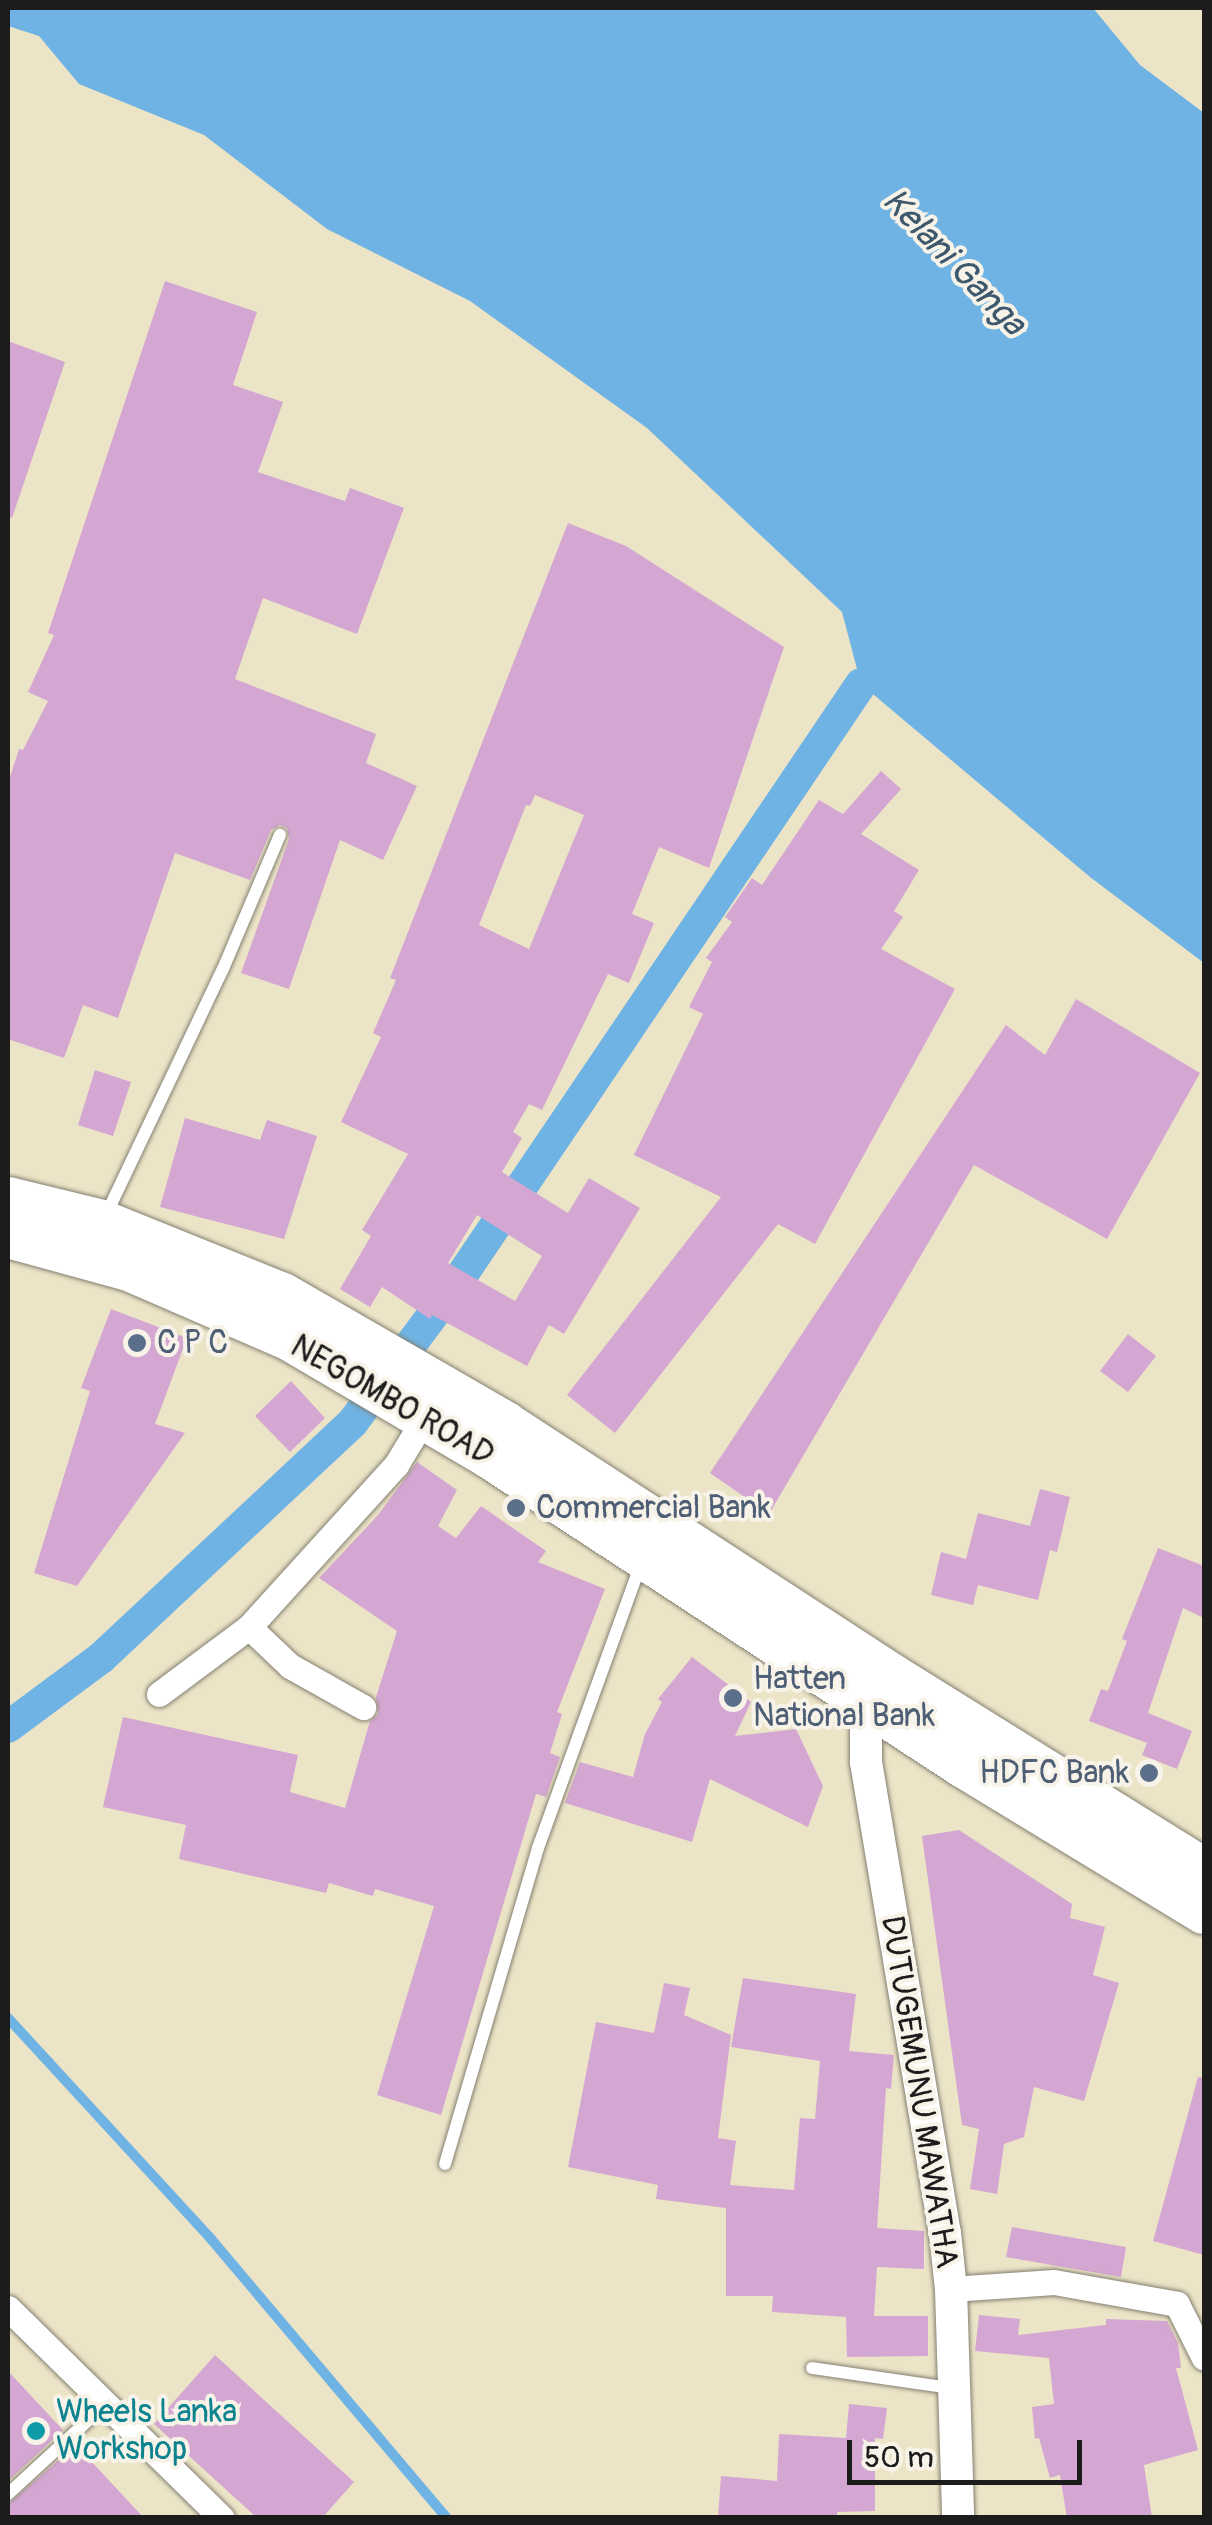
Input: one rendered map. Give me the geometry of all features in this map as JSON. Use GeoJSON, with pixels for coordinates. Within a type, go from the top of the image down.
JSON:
{"type":"FeatureCollection","features":[{"type":"Feature","properties":{"kind":"highway","name":"NEGOMBO ROAD"},"geometry":{"type":"LineString","coordinates":[[8,1198],[102,1221],[283,1294],[366,1362],[644,1556],[1204,1869]]}},
{"type":"Feature","properties":{"kind":"highway","name":"NEGOMBO ROAD"},"geometry":{"type":"LineString","coordinates":[[8,1237],[144,1276],[290,1340],[366,1362]]}},
{"type":"Feature","properties":{"kind":"highway","name":"NEGOMBO ROAD"},"geometry":{"type":"LineString","coordinates":[[424,1402],[884,1693],[1204,1912]]}},
{"type":"Feature","properties":{"kind":"street"},"geometry":{"type":"LineString","coordinates":[[159,1694],[248,1627],[396,1465],[424,1402]]}},
{"type":"Feature","properties":{"kind":"street"},"geometry":{"type":"LineString","coordinates":[[248,1627],[290,1666],[362,1706]]}},
{"type":"Feature","properties":{"kind":"street","name":"DUTUGEMUNU MAWATHA"},"geometry":{"type":"LineString","coordinates":[[884,1693],[866,1732],[866,1762],[951,2289],[958,2518]]}},
{"type":"Feature","properties":{"kind":"street"},"geometry":{"type":"LineString","coordinates":[[951,2289],[1054,2282],[1177,2304],[1204,2358]]}},
{"type":"Feature","properties":{"kind":"street"},"geometry":{"type":"LineString","coordinates":[[8,2308],[222,2518]]}},
{"type":"Feature","properties":{"kind":"lane"},"geometry":{"type":"LineString","coordinates":[[102,1221],[223,969],[280,834]]}},
{"type":"Feature","properties":{"kind":"lane"},"geometry":{"type":"LineString","coordinates":[[445,2164],[538,1848],[644,1556]]}},
{"type":"Feature","properties":{"kind":"lane"},"geometry":{"type":"LineString","coordinates":[[812,2368],[954,2389]]}},
{"type":"Feature","properties":{"kind":"lane"},"geometry":{"type":"LineString","coordinates":[[8,2494],[106,2404]]}},
{"type":"Feature","properties":{"kind":"water","name":"Kelani Ganga"},"geometry":{"type":"Polygon","coordinates":[[[8,8],[1093,8],[1140,65],[1204,113],[1204,963],[1090,877],[861,684],[842,612],[647,428],[470,301],[327,229],[204,135],[79,84],[39,36],[8,26],[8,8]]]}},
{"type":"Feature","properties":{"kind":"building"},"geometry":{"type":"Polygon","coordinates":[[[165,281],[257,312],[233,385],[283,402],[258,472],[345,501],[350,488],[404,508],[357,634],[263,598],[235,679],[376,734],[366,763],[417,786],[383,860],[340,840],[289,989],[241,973],[289,839],[287,828],[280,825],[271,830],[250,880],[175,853],[118,1018],[83,1005],[64,1058],[8,1039],[8,783],[19,749],[23,750],[48,701],[28,692],[54,635],[48,633],[165,281]]]}},
{"type":"Feature","properties":{"kind":"building"},"geometry":{"type":"Polygon","coordinates":[[[8,341],[65,362],[12,518],[8,517],[8,341]]]}},
{"type":"Feature","properties":{"kind":"building"},"geometry":{"type":"Polygon","coordinates":[[[568,523],[626,546],[784,647],[709,868],[659,847],[632,914],[654,923],[629,983],[608,974],[542,1110],[529,1104],[513,1132],[522,1138],[502,1172],[568,1213],[589,1178],[640,1208],[564,1334],[549,1325],[527,1366],[432,1315],[430,1319],[382,1287],[370,1307],[340,1289],[371,1236],[362,1230],[408,1154],[341,1122],[381,1037],[373,1033],[396,980],[390,978],[568,523]],[[535,795],[530,806],[526,805],[479,925],[529,949],[584,815],[535,795]],[[477,1215],[448,1263],[515,1301],[542,1256],[477,1215]]]}},
{"type":"Feature","properties":{"kind":"building"},"geometry":{"type":"Polygon","coordinates":[[[881,771],[901,789],[861,834],[919,870],[894,911],[903,917],[881,949],[955,989],[815,1244],[778,1224],[615,1433],[567,1395],[721,1197],[634,1155],[703,1014],[689,1007],[712,962],[706,958],[732,922],[725,917],[752,878],[762,885],[819,800],[843,814],[881,771]]]}},
{"type":"Feature","properties":{"kind":"building"},"geometry":{"type":"Polygon","coordinates":[[[1076,999],[1200,1073],[1107,1239],[974,1165],[769,1514],[710,1473],[1006,1025],[1045,1055],[1076,999]]]}},
{"type":"Feature","properties":{"kind":"building"},"geometry":{"type":"Polygon","coordinates":[[[95,1070],[131,1082],[113,1136],[78,1125],[95,1070]]]}},
{"type":"Feature","properties":{"kind":"building"},"geometry":{"type":"Polygon","coordinates":[[[185,1118],[260,1140],[267,1120],[317,1136],[284,1239],[160,1207],[185,1118]]]}},
{"type":"Feature","properties":{"kind":"building"},"geometry":{"type":"Polygon","coordinates":[[[111,1309],[187,1338],[155,1424],[185,1433],[77,1586],[34,1573],[90,1391],[81,1388],[111,1309]]]}},
{"type":"Feature","properties":{"kind":"building"},"geometry":{"type":"Polygon","coordinates":[[[1128,1334],[1156,1356],[1128,1392],[1100,1371],[1128,1334]]]}},
{"type":"Feature","properties":{"kind":"building"},"geometry":{"type":"Polygon","coordinates":[[[291,1381],[325,1418],[290,1452],[255,1416],[291,1381]]]}},
{"type":"Feature","properties":{"kind":"building"},"geometry":{"type":"Polygon","coordinates":[[[417,1462],[457,1490],[438,1526],[456,1538],[481,1506],[546,1551],[538,1562],[605,1589],[557,1712],[562,1714],[550,1753],[560,1757],[546,1797],[536,1794],[441,2115],[377,2095],[434,1906],[375,1889],[373,1896],[329,1883],[326,1893],[179,1859],[186,1825],[103,1807],[123,1717],[298,1755],[290,1792],[345,1808],[370,1721],[378,1714],[376,1697],[397,1631],[319,1578],[378,1515],[417,1462]]]}},
{"type":"Feature","properties":{"kind":"building"},"geometry":{"type":"Polygon","coordinates":[[[1040,1489],[1070,1497],[1057,1552],[1050,1550],[1038,1600],[978,1585],[973,1605],[931,1595],[941,1552],[966,1559],[978,1513],[1030,1526],[1040,1489]]]}},
{"type":"Feature","properties":{"kind":"building"},"geometry":{"type":"Polygon","coordinates":[[[1158,1548],[1204,1566],[1204,1618],[1183,1608],[1148,1713],[1192,1731],[1177,1769],[1142,1755],[1147,1743],[1089,1721],[1101,1689],[1108,1691],[1127,1641],[1122,1639],[1158,1548]]]}},
{"type":"Feature","properties":{"kind":"building"},"geometry":{"type":"Polygon","coordinates":[[[692,1657],[751,1702],[735,1736],[796,1729],[823,1786],[808,1827],[710,1779],[692,1842],[565,1803],[580,1762],[633,1777],[645,1734],[662,1702],[658,1699],[692,1657]]]}},
{"type":"Feature","properties":{"kind":"building"},"geometry":{"type":"Polygon","coordinates":[[[959,1830],[1072,1904],[1070,1918],[1105,1927],[1093,1975],[1119,1983],[1084,2101],[1034,2087],[1024,2137],[1004,2144],[997,2194],[970,2189],[979,2129],[962,2125],[922,1836],[959,1830]]]}},
{"type":"Feature","properties":{"kind":"building"},"geometry":{"type":"Polygon","coordinates":[[[743,1978],[856,1994],[849,2051],[894,2055],[891,2089],[886,2088],[877,2228],[924,2231],[924,2269],[877,2267],[874,2316],[928,2316],[928,2356],[847,2357],[846,2317],[772,2312],[773,2296],[726,2296],[726,2208],[656,2199],[658,2185],[568,2167],[596,2022],[654,2033],[664,1983],[690,1988],[684,2015],[731,2035],[718,2138],[736,2141],[730,2185],[794,2190],[800,2118],[815,2119],[820,2061],[731,2047],[743,1978]]]}},
{"type":"Feature","properties":{"kind":"building"},"geometry":{"type":"Polygon","coordinates":[[[1198,2077],[1204,2078],[1204,2255],[1153,2241],[1198,2077]]]}},
{"type":"Feature","properties":{"kind":"building"},"geometry":{"type":"Polygon","coordinates":[[[1012,2227],[1126,2247],[1121,2277],[1006,2257],[1012,2227]]]}},
{"type":"Feature","properties":{"kind":"building"},"geometry":{"type":"Polygon","coordinates":[[[979,2315],[1020,2319],[1018,2335],[1106,2325],[1106,2319],[1167,2321],[1178,2343],[1181,2368],[1176,2368],[1198,2450],[1144,2465],[1152,2518],[1067,2518],[1060,2475],[1050,2478],[1039,2438],[1035,2439],[1032,2407],[1054,2404],[1049,2358],[975,2351],[979,2315]]]}},
{"type":"Feature","properties":{"kind":"building"},"geometry":{"type":"Polygon","coordinates":[[[215,2355],[354,2482],[322,2518],[257,2518],[154,2424],[215,2355]]]}},
{"type":"Feature","properties":{"kind":"building"},"geometry":{"type":"Polygon","coordinates":[[[8,2371],[63,2430],[8,2481],[8,2371]]]}},
{"type":"Feature","properties":{"kind":"building"},"geometry":{"type":"Polygon","coordinates":[[[849,2404],[887,2408],[883,2439],[875,2438],[875,2511],[837,2512],[837,2518],[718,2518],[721,2476],[777,2481],[779,2434],[846,2438],[849,2404]]]}},
{"type":"Feature","properties":{"kind":"building"},"geometry":{"type":"Polygon","coordinates":[[[76,2445],[144,2518],[8,2518],[8,2504],[76,2445]]]}},
{"type":"Feature","properties":{"kind":"waterway"},"geometry":{"type":"LineString","coordinates":[[8,1727],[101,1658],[353,1422],[458,1281],[861,684]]}},
{"type":"Feature","properties":{"kind":"waterway"},"geometry":{"type":"LineString","coordinates":[[8,2018],[211,2239],[447,2518]]}},
{"type":"Feature","properties":{"kind":"place","name":"C P C"},"geometry":{"type":"Point","coordinates":[137,1343]}},
{"type":"Feature","properties":{"kind":"place","name":"Commercial Bank"},"geometry":{"type":"Point","coordinates":[516,1508]}},
{"type":"Feature","properties":{"kind":"place","name":"Hatten National Bank"},"geometry":{"type":"Point","coordinates":[733,1698]}},
{"type":"Feature","properties":{"kind":"place","name":"HDFC Bank"},"geometry":{"type":"Point","coordinates":[1149,1773]}},
{"type":"Feature","properties":{"kind":"place","name":"Wheels Lanka Workshop"},"geometry":{"type":"Point","coordinates":[36,2431]}}]}
